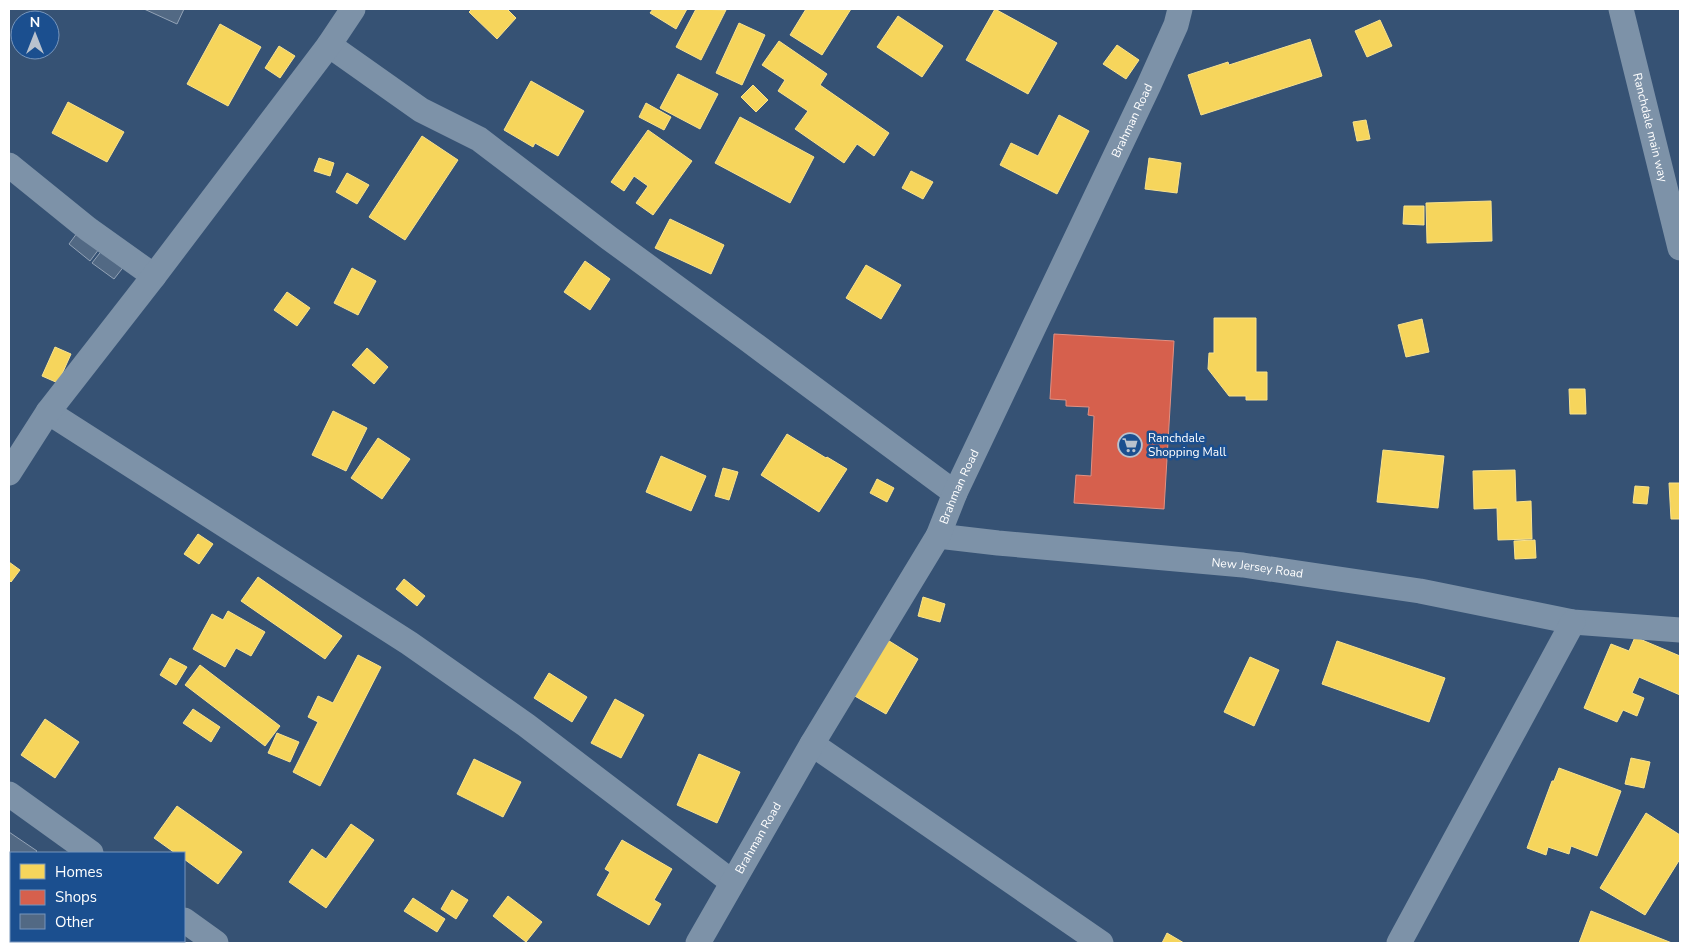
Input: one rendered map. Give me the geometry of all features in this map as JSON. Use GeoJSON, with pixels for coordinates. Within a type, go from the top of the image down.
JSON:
{"type":"FeatureCollection","features":[{"type":"Feature","properties":{"kind":"street"},"geometry":{"type":"LineString","coordinates":[[9,473],[48,412],[329,45],[353,9]]}},
{"type":"Feature","properties":{"kind":"street","name":"Brahman Road"},"geometry":{"type":"LineString","coordinates":[[698,943],[812,744],[938,536],[955,494],[1149,85],[1176,25],[1180,9]]}},
{"type":"Feature","properties":{"kind":"street","name":"Ranchdale main way"},"geometry":{"type":"LineString","coordinates":[[1621,9],[1680,248]]}},
{"type":"Feature","properties":{"kind":"street"},"geometry":{"type":"LineString","coordinates":[[329,45],[421,110],[480,139],[609,238],[955,494]]}},
{"type":"Feature","properties":{"kind":"street"},"geometry":{"type":"LineString","coordinates":[[9,165],[88,229],[154,276]]}},
{"type":"Feature","properties":{"kind":"street"},"geometry":{"type":"LineString","coordinates":[[48,412],[409,643],[526,725],[732,882]]}},
{"type":"Feature","properties":{"kind":"street","name":"New Jersey Road"},"geometry":{"type":"LineString","coordinates":[[938,536],[998,544],[1243,565],[1420,591],[1573,622],[1680,630]]}},
{"type":"Feature","properties":{"kind":"street"},"geometry":{"type":"LineString","coordinates":[[1399,943],[1573,622]]}},
{"type":"Feature","properties":{"kind":"street"},"geometry":{"type":"LineString","coordinates":[[812,744],[1101,943]]}},
{"type":"Feature","properties":{"kind":"street"},"geometry":{"type":"LineString","coordinates":[[9,794],[90,852]]}},
{"type":"Feature","properties":{"kind":"building: Homes"},"geometry":{"type":"Polygon","coordinates":[[[472,9],[507,9],[516,18],[497,39],[469,12],[472,9]]]}},
{"type":"Feature","properties":{"kind":"building: Homes"},"geometry":{"type":"Polygon","coordinates":[[[653,9],[687,9],[676,29],[650,13],[653,9]]]}},
{"type":"Feature","properties":{"kind":"building: Homes"},"geometry":{"type":"Polygon","coordinates":[[[696,9],[726,10],[701,60],[676,47],[696,9]]]}},
{"type":"Feature","properties":{"kind":"building: Homes"},"geometry":{"type":"Polygon","coordinates":[[[806,9],[851,9],[822,55],[790,35],[806,9]]]}},
{"type":"Feature","properties":{"kind":"building: Homes"},"geometry":{"type":"Polygon","coordinates":[[[995,9],[1057,43],[1028,94],[966,60],[995,9]]]}},
{"type":"Feature","properties":{"kind":"building: Homes"},"geometry":{"type":"Polygon","coordinates":[[[898,16],[943,46],[922,77],[877,47],[898,16]]]}},
{"type":"Feature","properties":{"kind":"building: Homes"},"geometry":{"type":"Polygon","coordinates":[[[1380,20],[1392,46],[1367,57],[1355,31],[1380,20]]]}},
{"type":"Feature","properties":{"kind":"building: Homes"},"geometry":{"type":"Polygon","coordinates":[[[739,23],[765,35],[742,85],[716,73],[739,23]]]}},
{"type":"Feature","properties":{"kind":"building: Homes"},"geometry":{"type":"Polygon","coordinates":[[[220,24],[261,47],[228,106],[187,84],[220,24]]]}},
{"type":"Feature","properties":{"kind":"building: Homes"},"geometry":{"type":"Polygon","coordinates":[[[1310,39],[1322,76],[1201,115],[1188,75],[1228,62],[1229,65],[1310,39]]]}},
{"type":"Feature","properties":{"kind":"building: Homes"},"geometry":{"type":"Polygon","coordinates":[[[779,41],[827,74],[820,85],[889,133],[874,156],[857,144],[844,163],[795,129],[808,111],[778,91],[785,80],[762,65],[779,41]]]}},
{"type":"Feature","properties":{"kind":"building: Homes"},"geometry":{"type":"Polygon","coordinates":[[[1117,45],[1139,60],[1126,79],[1103,64],[1117,45]]]}},
{"type":"Feature","properties":{"kind":"building: Homes"},"geometry":{"type":"Polygon","coordinates":[[[279,46],[295,56],[280,78],[265,68],[279,46]]]}},
{"type":"Feature","properties":{"kind":"building: Homes"},"geometry":{"type":"Polygon","coordinates":[[[678,74],[718,94],[700,129],[660,108],[678,74]]]}},
{"type":"Feature","properties":{"kind":"building: Homes"},"geometry":{"type":"Polygon","coordinates":[[[531,81],[584,111],[558,156],[535,143],[533,147],[504,130],[531,81]]]}},
{"type":"Feature","properties":{"kind":"building: Homes"},"geometry":{"type":"Polygon","coordinates":[[[753,85],[768,100],[756,112],[741,97],[753,85]]]}},
{"type":"Feature","properties":{"kind":"building: Homes"},"geometry":{"type":"Polygon","coordinates":[[[68,102],[124,132],[107,162],[52,133],[68,102]]]}},
{"type":"Feature","properties":{"kind":"building: Homes"},"geometry":{"type":"Polygon","coordinates":[[[646,103],[671,117],[664,130],[639,117],[646,103]]]}},
{"type":"Feature","properties":{"kind":"building: Homes"},"geometry":{"type":"Polygon","coordinates":[[[1059,115],[1089,131],[1057,194],[1000,165],[1011,143],[1038,156],[1059,115]]]}},
{"type":"Feature","properties":{"kind":"building: Homes"},"geometry":{"type":"Polygon","coordinates":[[[740,117],[814,157],[790,203],[715,163],[740,117]]]}},
{"type":"Feature","properties":{"kind":"building: Homes"},"geometry":{"type":"Polygon","coordinates":[[[1366,120],[1370,139],[1357,141],[1353,122],[1366,120]]]}},
{"type":"Feature","properties":{"kind":"building: Homes"},"geometry":{"type":"Polygon","coordinates":[[[648,130],[692,161],[653,215],[636,203],[648,186],[634,176],[624,191],[611,182],[648,130]]]}},
{"type":"Feature","properties":{"kind":"building: Homes"},"geometry":{"type":"Polygon","coordinates":[[[422,136],[458,160],[405,240],[369,217],[422,136]]]}},
{"type":"Feature","properties":{"kind":"building: Homes"},"geometry":{"type":"Polygon","coordinates":[[[319,158],[334,163],[330,176],[314,171],[319,158]]]}},
{"type":"Feature","properties":{"kind":"building: Homes"},"geometry":{"type":"Polygon","coordinates":[[[1149,158],[1181,163],[1177,193],[1145,189],[1149,158]]]}},
{"type":"Feature","properties":{"kind":"building: Homes"},"geometry":{"type":"Polygon","coordinates":[[[911,171],[933,182],[923,199],[902,188],[911,171]]]}},
{"type":"Feature","properties":{"kind":"building: Homes"},"geometry":{"type":"Polygon","coordinates":[[[347,173],[369,185],[357,204],[336,192],[347,173]]]}},
{"type":"Feature","properties":{"kind":"building: Homes"},"geometry":{"type":"Polygon","coordinates":[[[1491,201],[1492,241],[1427,243],[1426,203],[1491,201]]]}},
{"type":"Feature","properties":{"kind":"building: Homes"},"geometry":{"type":"Polygon","coordinates":[[[1404,206],[1424,206],[1424,225],[1403,224],[1404,206]]]}},
{"type":"Feature","properties":{"kind":"building: Homes"},"geometry":{"type":"Polygon","coordinates":[[[670,219],[724,245],[711,274],[655,248],[670,219]]]}},
{"type":"Feature","properties":{"kind":"building: Homes"},"geometry":{"type":"Polygon","coordinates":[[[585,261],[610,279],[590,310],[564,292],[585,261]]]}},
{"type":"Feature","properties":{"kind":"building: Homes"},"geometry":{"type":"Polygon","coordinates":[[[866,265],[901,285],[881,319],[846,298],[866,265]]]}},
{"type":"Feature","properties":{"kind":"building: Homes"},"geometry":{"type":"Polygon","coordinates":[[[352,268],[376,281],[358,315],[334,303],[352,268]]]}},
{"type":"Feature","properties":{"kind":"building: Homes"},"geometry":{"type":"Polygon","coordinates":[[[287,292],[310,308],[297,326],[274,310],[287,292]]]}},
{"type":"Feature","properties":{"kind":"building: Homes"},"geometry":{"type":"Polygon","coordinates":[[[1214,318],[1256,318],[1256,372],[1267,372],[1267,400],[1246,400],[1246,396],[1229,396],[1208,369],[1209,353],[1214,353],[1214,318]]]}},
{"type":"Feature","properties":{"kind":"building: Homes"},"geometry":{"type":"Polygon","coordinates":[[[1422,319],[1429,352],[1406,357],[1398,325],[1422,319]]]}},
{"type":"Feature","properties":{"kind":"building: Homes"},"geometry":{"type":"Polygon","coordinates":[[[55,347],[71,354],[58,383],[42,376],[55,347]]]}},
{"type":"Feature","properties":{"kind":"building: Homes"},"geometry":{"type":"Polygon","coordinates":[[[367,348],[388,367],[374,384],[352,365],[367,348]]]}},
{"type":"Feature","properties":{"kind":"building: Homes"},"geometry":{"type":"Polygon","coordinates":[[[1569,389],[1585,389],[1586,414],[1570,414],[1569,389]]]}},
{"type":"Feature","properties":{"kind":"building: Homes"},"geometry":{"type":"Polygon","coordinates":[[[333,411],[367,428],[346,471],[312,455],[333,411]]]}},
{"type":"Feature","properties":{"kind":"building: Homes"},"geometry":{"type":"Polygon","coordinates":[[[787,434],[847,469],[819,512],[761,475],[787,434]]]}},
{"type":"Feature","properties":{"kind":"building: Homes"},"geometry":{"type":"Polygon","coordinates":[[[378,438],[410,459],[382,499],[351,478],[378,438]]]}},
{"type":"Feature","properties":{"kind":"building: Homes"},"geometry":{"type":"Polygon","coordinates":[[[1383,450],[1444,456],[1438,508],[1377,502],[1383,450]]]}},
{"type":"Feature","properties":{"kind":"building: Homes"},"geometry":{"type":"Polygon","coordinates":[[[661,456],[706,476],[691,511],[646,492],[661,456]]]}},
{"type":"Feature","properties":{"kind":"building: Homes"},"geometry":{"type":"Polygon","coordinates":[[[723,468],[738,472],[729,500],[715,496],[723,468]]]}},
{"type":"Feature","properties":{"kind":"building: Homes"},"geometry":{"type":"Polygon","coordinates":[[[1515,470],[1516,502],[1531,501],[1532,539],[1498,540],[1497,508],[1474,509],[1473,471],[1515,470]]]}},
{"type":"Feature","properties":{"kind":"building: Homes"},"geometry":{"type":"Polygon","coordinates":[[[877,479],[894,488],[887,502],[870,493],[877,479]]]}},
{"type":"Feature","properties":{"kind":"building: Homes"},"geometry":{"type":"Polygon","coordinates":[[[1669,483],[1680,483],[1680,519],[1671,519],[1669,483]]]}},
{"type":"Feature","properties":{"kind":"building: Homes"},"geometry":{"type":"Polygon","coordinates":[[[1635,486],[1649,487],[1647,504],[1633,503],[1635,486]]]}},
{"type":"Feature","properties":{"kind":"building: Homes"},"geometry":{"type":"Polygon","coordinates":[[[198,534],[213,544],[199,564],[184,554],[198,534]]]}},
{"type":"Feature","properties":{"kind":"building: Homes"},"geometry":{"type":"Polygon","coordinates":[[[1535,540],[1536,558],[1515,559],[1514,541],[1535,540]]]}},
{"type":"Feature","properties":{"kind":"building: Homes"},"geometry":{"type":"Polygon","coordinates":[[[9,562],[20,570],[11,582],[9,580],[9,562]]]}},
{"type":"Feature","properties":{"kind":"building: Homes"},"geometry":{"type":"Polygon","coordinates":[[[258,577],[342,636],[325,659],[241,601],[258,577]]]}},
{"type":"Feature","properties":{"kind":"building: Homes"},"geometry":{"type":"Polygon","coordinates":[[[404,579],[425,596],[417,606],[396,589],[404,579]]]}},
{"type":"Feature","properties":{"kind":"building: Homes"},"geometry":{"type":"Polygon","coordinates":[[[923,597],[945,604],[940,622],[918,616],[923,597]]]}},
{"type":"Feature","properties":{"kind":"building: Homes"},"geometry":{"type":"Polygon","coordinates":[[[228,611],[265,632],[251,656],[236,648],[225,667],[193,649],[212,614],[223,620],[228,611]]]}},
{"type":"Feature","properties":{"kind":"building: Homes"},"geometry":{"type":"Polygon","coordinates":[[[1635,637],[1680,656],[1680,695],[1639,677],[1632,693],[1644,698],[1637,716],[1623,710],[1617,722],[1584,708],[1611,644],[1629,651],[1635,637]]]}},
{"type":"Feature","properties":{"kind":"building: Homes"},"geometry":{"type":"Polygon","coordinates":[[[886,639],[918,659],[886,714],[853,695],[886,639]]]}},
{"type":"Feature","properties":{"kind":"building: Homes"},"geometry":{"type":"Polygon","coordinates":[[[1337,641],[1445,678],[1429,722],[1322,684],[1337,641]]]}},
{"type":"Feature","properties":{"kind":"building: Homes"},"geometry":{"type":"Polygon","coordinates":[[[358,655],[381,667],[320,786],[293,772],[318,722],[308,717],[318,696],[333,703],[358,655]]]}},
{"type":"Feature","properties":{"kind":"building: Homes"},"geometry":{"type":"Polygon","coordinates":[[[1250,657],[1279,670],[1254,726],[1224,712],[1250,657]]]}},
{"type":"Feature","properties":{"kind":"building: Homes"},"geometry":{"type":"Polygon","coordinates":[[[170,658],[187,667],[176,685],[160,675],[170,658]]]}},
{"type":"Feature","properties":{"kind":"building: Homes"},"geometry":{"type":"Polygon","coordinates":[[[200,665],[280,726],[265,746],[185,685],[200,665]]]}},
{"type":"Feature","properties":{"kind":"building: Homes"},"geometry":{"type":"Polygon","coordinates":[[[549,673],[587,697],[572,722],[534,698],[549,673]]]}},
{"type":"Feature","properties":{"kind":"building: Homes"},"geometry":{"type":"Polygon","coordinates":[[[615,699],[644,715],[621,758],[591,743],[615,699]]]}},
{"type":"Feature","properties":{"kind":"building: Homes"},"geometry":{"type":"Polygon","coordinates":[[[193,709],[220,727],[211,742],[183,723],[193,709]]]}},
{"type":"Feature","properties":{"kind":"building: Homes"},"geometry":{"type":"Polygon","coordinates":[[[45,719],[79,742],[55,778],[21,755],[45,719]]]}},
{"type":"Feature","properties":{"kind":"building: Homes"},"geometry":{"type":"Polygon","coordinates":[[[277,733],[299,742],[290,762],[268,753],[277,733]]]}},
{"type":"Feature","properties":{"kind":"building: Homes"},"geometry":{"type":"Polygon","coordinates":[[[699,754],[740,772],[717,823],[677,805],[699,754]]]}},
{"type":"Feature","properties":{"kind":"building: Homes"},"geometry":{"type":"Polygon","coordinates":[[[1631,758],[1650,762],[1644,788],[1625,784],[1631,758]]]}},
{"type":"Feature","properties":{"kind":"building: Homes"},"geometry":{"type":"Polygon","coordinates":[[[474,759],[521,782],[503,817],[457,794],[474,759]]]}},
{"type":"Feature","properties":{"kind":"building: Homes"},"geometry":{"type":"Polygon","coordinates":[[[1559,768],[1621,791],[1597,856],[1571,846],[1569,854],[1548,847],[1546,855],[1527,848],[1552,781],[1554,781],[1559,768]]]}},
{"type":"Feature","properties":{"kind":"building: Homes"},"geometry":{"type":"Polygon","coordinates":[[[177,806],[242,852],[218,884],[185,860],[185,852],[174,852],[154,838],[177,806]]]}},
{"type":"Feature","properties":{"kind":"building: Homes"},"geometry":{"type":"Polygon","coordinates":[[[1646,813],[1680,835],[1680,859],[1645,915],[1600,888],[1646,813]]]}},
{"type":"Feature","properties":{"kind":"building: Homes"},"geometry":{"type":"Polygon","coordinates":[[[351,824],[374,840],[326,908],[289,882],[312,849],[326,859],[351,824]]]}},
{"type":"Feature","properties":{"kind":"building: Homes"},"geometry":{"type":"Polygon","coordinates":[[[622,840],[672,869],[654,900],[661,904],[649,925],[597,895],[610,872],[605,869],[622,840]]]}},
{"type":"Feature","properties":{"kind":"building: Homes"},"geometry":{"type":"Polygon","coordinates":[[[452,890],[468,900],[456,919],[441,909],[452,890]]]}},
{"type":"Feature","properties":{"kind":"building: Homes"},"geometry":{"type":"Polygon","coordinates":[[[508,896],[542,922],[526,942],[493,916],[508,896]]]}},
{"type":"Feature","properties":{"kind":"building: Homes"},"geometry":{"type":"Polygon","coordinates":[[[413,898],[445,919],[437,932],[404,911],[413,898]]]}},
{"type":"Feature","properties":{"kind":"building: Homes"},"geometry":{"type":"Polygon","coordinates":[[[1591,911],[1672,943],[1579,943],[1591,911]]]}},
{"type":"Feature","properties":{"kind":"building: Homes"},"geometry":{"type":"Polygon","coordinates":[[[1167,933],[1184,943],[1162,943],[1167,933]]]}},
{"type":"Feature","properties":{"kind":"building: Shops","name":"Ranchdale Shopping Mall"},"geometry":{"type":"Polygon","coordinates":[[[1054,334],[1174,341],[1164,509],[1074,503],[1076,475],[1091,476],[1094,416],[1088,415],[1089,407],[1066,406],[1066,400],[1050,399],[1054,334]]]}},
{"type":"Feature","properties":{"kind":"building: Other"},"geometry":{"type":"Polygon","coordinates":[[[144,9],[184,9],[177,24],[144,9]]]}},
{"type":"Feature","properties":{"kind":"building: Other"},"geometry":{"type":"Polygon","coordinates":[[[80,229],[102,245],[90,261],[69,244],[80,229]]]}},
{"type":"Feature","properties":{"kind":"building: Other"},"geometry":{"type":"Polygon","coordinates":[[[103,249],[125,265],[114,279],[92,263],[103,249]]]}},
{"type":"Feature","properties":{"kind":"building: Other"},"geometry":{"type":"Polygon","coordinates":[[[9,832],[37,851],[10,852],[9,893],[9,832]]]}},
{"type":"Feature","properties":{"kind":"place","name":"Ranchdale Shopping Mall"},"geometry":{"type":"Point","coordinates":[1130,445]}}]}
